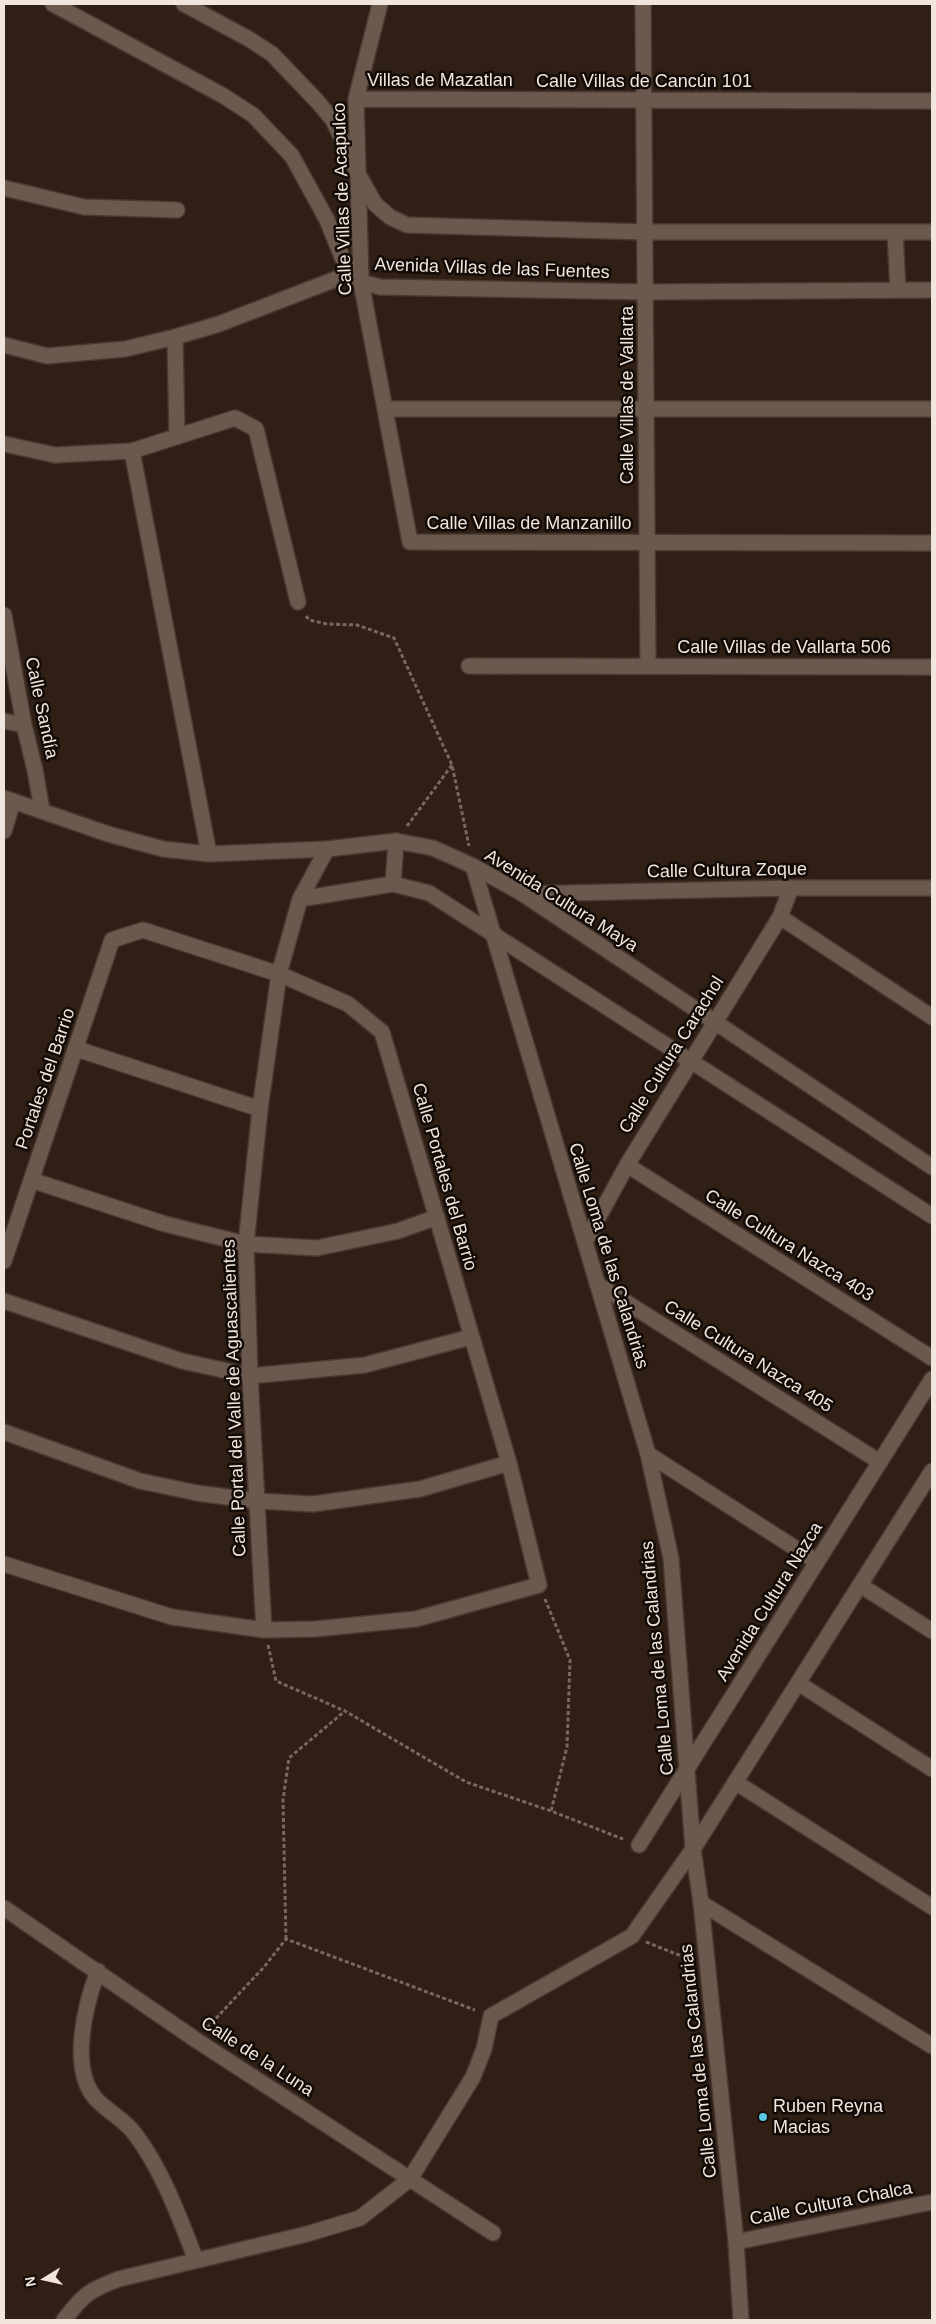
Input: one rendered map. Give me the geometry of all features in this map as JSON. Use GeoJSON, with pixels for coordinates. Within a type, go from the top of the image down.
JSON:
{"type":"FeatureCollection","features":[{"type":"Feature","properties":{"kind":"street","name":"Avenida Villas de las Fuentes"},"geometry":{"type":"LineString","coordinates":[[53,4],[222,95],[253,115],[292,156],[327,220],[355,278],[380,287],[645,292],[932,290]]}},
{"type":"Feature","properties":{"kind":"street"},"geometry":{"type":"LineString","coordinates":[[184,4],[249,39],[272,54],[318,101],[333,120],[358,174],[375,204],[390,217],[407,225],[645,232],[932,232]]}},
{"type":"Feature","properties":{"kind":"street","name":"Calle Villas de Acapulco"},"geometry":{"type":"LineString","coordinates":[[380,4],[356,99],[358,174],[355,278],[385,409],[410,542]]}},
{"type":"Feature","properties":{"kind":"street","name":"Calle Villas de Vallarta"},"geometry":{"type":"LineString","coordinates":[[643,4],[648,666]]}},
{"type":"Feature","properties":{"kind":"street","name":"Villas de Mazatlan"},"geometry":{"type":"LineString","coordinates":[[356,99],[644,101]]}},
{"type":"Feature","properties":{"kind":"street","name":"Calle Villas de Cancún 101"},"geometry":{"type":"LineString","coordinates":[[644,101],[932,102]]}},
{"type":"Feature","properties":{"kind":"street"},"geometry":{"type":"LineString","coordinates":[[4,188],[84,207],[177,210]]}},
{"type":"Feature","properties":{"kind":"street"},"geometry":{"type":"LineString","coordinates":[[895,232],[898,290]]}},
{"type":"Feature","properties":{"kind":"street"},"geometry":{"type":"LineString","coordinates":[[4,345],[47,356],[125,349],[219,324],[355,278]]}},
{"type":"Feature","properties":{"kind":"street"},"geometry":{"type":"LineString","coordinates":[[175,337],[177,437]]}},
{"type":"Feature","properties":{"kind":"street"},"geometry":{"type":"LineString","coordinates":[[385,409],[932,409]]}},
{"type":"Feature","properties":{"kind":"street"},"geometry":{"type":"LineString","coordinates":[[4,444],[55,455],[132,451],[235,418],[256,429],[298,602]]}},
{"type":"Feature","properties":{"kind":"street"},"geometry":{"type":"LineString","coordinates":[[132,451],[209,854]]}},
{"type":"Feature","properties":{"kind":"street","name":"Calle Villas de Manzanillo"},"geometry":{"type":"LineString","coordinates":[[410,542],[932,543]]}},
{"type":"Feature","properties":{"kind":"street","name":"Calle Sandía"},"geometry":{"type":"LineString","coordinates":[[4,615],[42,810]]}},
{"type":"Feature","properties":{"kind":"street","name":"Calle Villas de Vallarta 506"},"geometry":{"type":"LineString","coordinates":[[469,666],[926,666]]}},
{"type":"Feature","properties":{"kind":"street"},"geometry":{"type":"LineString","coordinates":[[4,721],[24,725]]}},
{"type":"Feature","properties":{"kind":"street"},"geometry":{"type":"LineString","coordinates":[[4,831],[8,800]]}},
{"type":"Feature","properties":{"kind":"street","name":"Avenida Cultura Maya"},"geometry":{"type":"LineString","coordinates":[[8,800],[108,834],[163,850],[209,854],[328,849],[396,841],[432,848],[473,866],[523,894],[932,1167]]}},
{"type":"Feature","properties":{"kind":"street"},"geometry":{"type":"LineString","coordinates":[[393,884],[396,841]]}},
{"type":"Feature","properties":{"kind":"street","name":"Calle Portal del Valle de Aguascalientes"},"geometry":{"type":"LineString","coordinates":[[264,1630],[250,1376],[246,1244],[260,1109],[279,974],[300,899],[328,849]]}},
{"type":"Feature","properties":{"kind":"street","name":"Calle Loma de las Calandrias"},"geometry":{"type":"LineString","coordinates":[[473,866],[648,1454],[671,1558],[693,1849],[708,1967],[736,2242],[741,2320]]}},
{"type":"Feature","properties":{"kind":"street"},"geometry":{"type":"LineString","coordinates":[[300,899],[393,884],[429,893],[932,1216]]}},
{"type":"Feature","properties":{"kind":"street","name":"Calle Cultura Zoque"},"geometry":{"type":"LineString","coordinates":[[523,894],[791,888],[932,888]]}},
{"type":"Feature","properties":{"kind":"street","name":"Calle Cultura Carachol"},"geometry":{"type":"LineString","coordinates":[[585,1242],[627,1165],[780,917],[791,888]]}},
{"type":"Feature","properties":{"kind":"street"},"geometry":{"type":"LineString","coordinates":[[780,917],[932,1017]]}},
{"type":"Feature","properties":{"kind":"street","name":"Calle Portales del Barrio"},"geometry":{"type":"LineString","coordinates":[[143,930],[279,974],[348,1004],[382,1032],[509,1463],[539,1585]]}},
{"type":"Feature","properties":{"kind":"street","name":"Portales del Barrio"},"geometry":{"type":"LineString","coordinates":[[4,1261],[112,940],[143,930]]}},
{"type":"Feature","properties":{"kind":"street"},"geometry":{"type":"LineString","coordinates":[[77,1048],[260,1109]]}},
{"type":"Feature","properties":{"kind":"street","name":"Calle Cultura Nazca 403"},"geometry":{"type":"LineString","coordinates":[[627,1165],[932,1358]]}},
{"type":"Feature","properties":{"kind":"street"},"geometry":{"type":"LineString","coordinates":[[31,1180],[165,1224],[246,1244],[316,1248],[398,1231],[437,1217]]}},
{"type":"Feature","properties":{"kind":"street","name":"Calle Cultura Nazca 405"},"geometry":{"type":"LineString","coordinates":[[597,1284],[880,1462]]}},
{"type":"Feature","properties":{"kind":"street"},"geometry":{"type":"LineString","coordinates":[[4,1301],[182,1361],[250,1376],[365,1365],[471,1337]]}},
{"type":"Feature","properties":{"kind":"street","name":"Avenida Cultura Nazca"},"geometry":{"type":"LineString","coordinates":[[639,1845],[932,1379]]}},
{"type":"Feature","properties":{"kind":"street"},"geometry":{"type":"LineString","coordinates":[[4,1432],[140,1481],[197,1493],[258,1501],[313,1504],[420,1489],[509,1463]]}},
{"type":"Feature","properties":{"kind":"street"},"geometry":{"type":"LineString","coordinates":[[648,1454],[817,1562]]}},
{"type":"Feature","properties":{"kind":"street"},"geometry":{"type":"LineString","coordinates":[[64,2320],[81,2298],[95,2288],[196,2260],[307,2234],[360,2218],[410,2179],[473,2077],[484,2049],[491,2016],[632,1936],[693,1849],[860,1585],[927,1490],[932,1471]]}},
{"type":"Feature","properties":{"kind":"street"},"geometry":{"type":"LineString","coordinates":[[4,1564],[172,1617],[264,1630],[315,1629],[416,1619],[539,1585]]}},
{"type":"Feature","properties":{"kind":"street"},"geometry":{"type":"LineString","coordinates":[[860,1585],[932,1630]]}},
{"type":"Feature","properties":{"kind":"street"},"geometry":{"type":"LineString","coordinates":[[798,1683],[932,1769]]}},
{"type":"Feature","properties":{"kind":"street"},"geometry":{"type":"LineString","coordinates":[[735,1782],[932,1907]]}},
{"type":"Feature","properties":{"kind":"street"},"geometry":{"type":"LineString","coordinates":[[701,1903],[932,2046]]}},
{"type":"Feature","properties":{"kind":"street","name":"Calle de la Luna"},"geometry":{"type":"LineString","coordinates":[[4,1908],[196,2040],[493,2233]]}},
{"type":"Feature","properties":{"kind":"street"},"geometry":{"type":"LineString","coordinates":[[98,1972],[91,1989],[82,2038],[82,2074],[95,2098],[135,2133],[169,2191],[196,2260]]}},
{"type":"Feature","properties":{"kind":"street","name":"Calle Cultura Chalca"},"geometry":{"type":"LineString","coordinates":[[736,2242],[932,2202]]}},
{"type":"Feature","properties":{"kind":"path"},"geometry":{"type":"LineString","coordinates":[[298,602],[309,620],[326,624],[356,625],[394,638],[452,765],[473,866]]}},
{"type":"Feature","properties":{"kind":"path"},"geometry":{"type":"LineString","coordinates":[[396,841],[452,765]]}},
{"type":"Feature","properties":{"kind":"path"},"geometry":{"type":"LineString","coordinates":[[539,1585],[570,1660],[567,1747],[551,1811]]}},
{"type":"Feature","properties":{"kind":"path"},"geometry":{"type":"LineString","coordinates":[[264,1630],[276,1681],[345,1711],[466,1782],[551,1811],[639,1845]]}},
{"type":"Feature","properties":{"kind":"path"},"geometry":{"type":"LineString","coordinates":[[196,2040],[264,1967],[286,1938],[283,1800],[289,1758],[345,1711]]}},
{"type":"Feature","properties":{"kind":"path"},"geometry":{"type":"LineString","coordinates":[[632,1936],[708,1967]]}},
{"type":"Feature","properties":{"kind":"path"},"geometry":{"type":"LineString","coordinates":[[286,1938],[491,2016]]}},
{"type":"Feature","properties":{"kind":"place","name":"Ruben Reyna Macias"},"geometry":{"type":"Point","coordinates":[763,2117]}}]}
